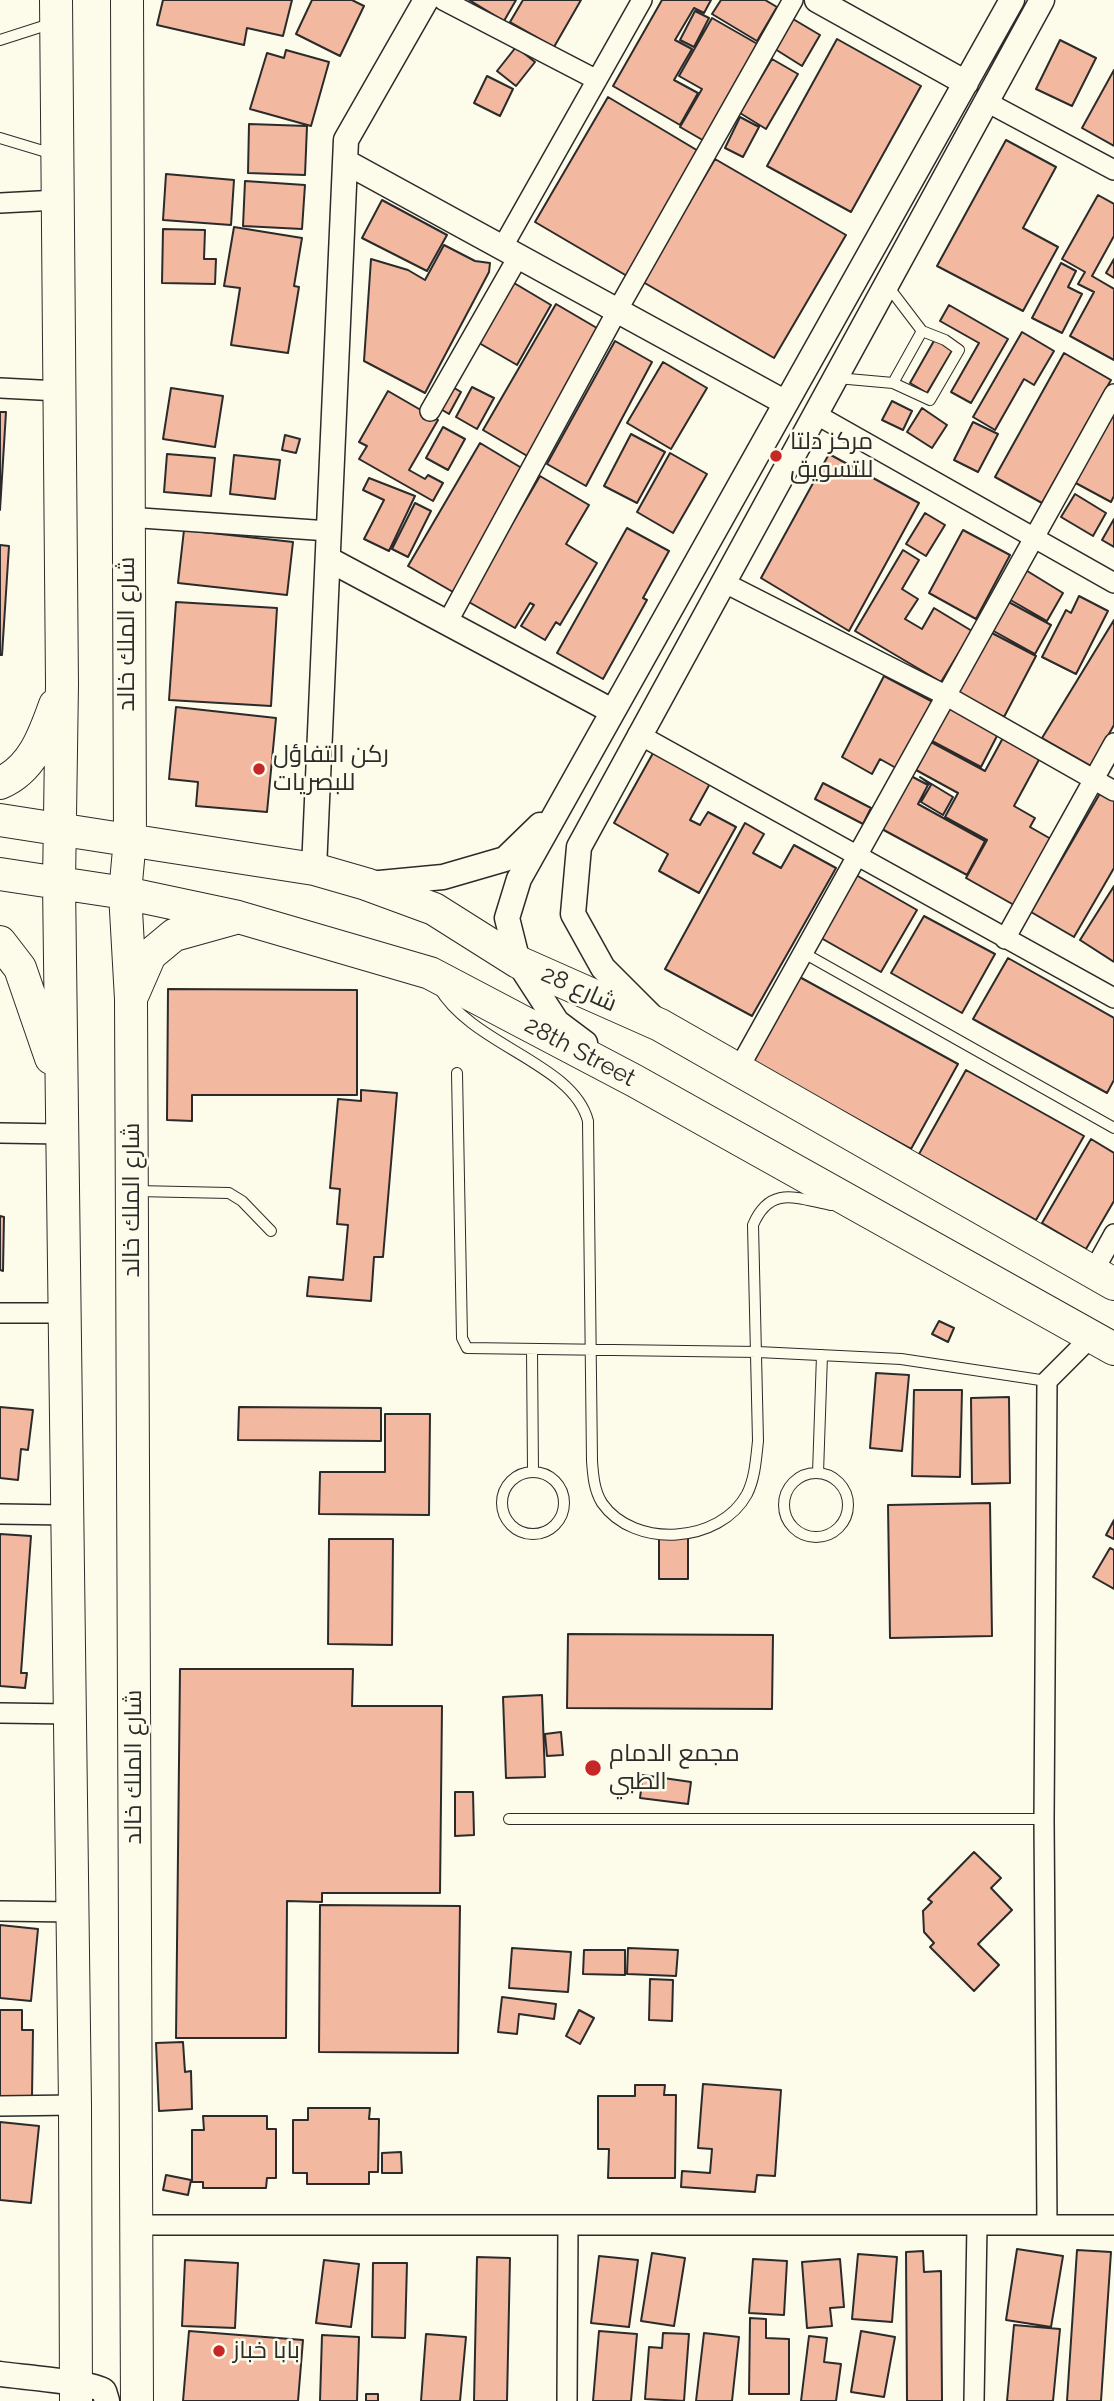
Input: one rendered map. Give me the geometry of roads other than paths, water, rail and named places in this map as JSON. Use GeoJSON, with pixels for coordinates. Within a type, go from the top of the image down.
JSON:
{"type":"FeatureCollection","features":[{"type":"Feature","properties":{"kind":"main road","name":"شارع الملك خالد"},"geometry":{"type":"LineString","coordinates":[[127,0],[127,769],[130,839],[125,893],[131,999],[137,2401]]}},
{"type":"Feature","properties":{"kind":"main road"},"geometry":{"type":"LineString","coordinates":[[56,11],[62,684],[62,828],[59,883],[73,1912],[76,2393]]}},
{"type":"Feature","properties":{"kind":"main road"},"geometry":{"type":"LineString","coordinates":[[0,783],[17,776],[43,740],[62,684]]}},
{"type":"Feature","properties":{"kind":"main road"},"geometry":{"type":"LineString","coordinates":[[127,769],[136,805],[155,825],[202,852]]}},
{"type":"Feature","properties":{"kind":"main road","name":"شارع 28"},"geometry":{"type":"LineString","coordinates":[[0,820],[314,869],[366,884],[434,909],[518,962],[660,1025],[1104,1278]]}},
{"type":"Feature","properties":{"kind":"main road","name":"28th Street"},"geometry":{"type":"LineString","coordinates":[[0,874],[125,893],[238,917],[430,973],[635,1081],[1103,1343]]}},
{"type":"Feature","properties":{"kind":"main road"},"geometry":{"type":"LineString","coordinates":[[131,999],[150,955],[174,935],[238,917]]}},
{"type":"Feature","properties":{"kind":"main road"},"geometry":{"type":"LineString","coordinates":[[0,942],[20,968],[44,1032],[61,1095]]}},
{"type":"Feature","properties":{"kind":"street"},"geometry":{"type":"LineString","coordinates":[[314,869],[346,140],[426,0]]}},
{"type":"Feature","properties":{"kind":"street"},"geometry":{"type":"LineString","coordinates":[[443,0],[597,80]]}},
{"type":"Feature","properties":{"kind":"street"},"geometry":{"type":"LineString","coordinates":[[430,411],[597,80],[642,0]]}},
{"type":"Feature","properties":{"kind":"street"},"geometry":{"type":"LineString","coordinates":[[447,623],[617,311],[793,0]]}},
{"type":"Feature","properties":{"kind":"street"},"geometry":{"type":"LineString","coordinates":[[817,0],[966,83]]}},
{"type":"Feature","properties":{"kind":"street"},"geometry":{"type":"LineString","coordinates":[[635,1081],[558,1022],[518,962],[507,918],[519,879],[1013,0]]}},
{"type":"Feature","properties":{"kind":"street"},"geometry":{"type":"LineString","coordinates":[[660,1025],[603,968],[573,914],[579,847],[638,734],[817,415],[1042,0]]}},
{"type":"Feature","properties":{"kind":"street"},"geometry":{"type":"LineString","coordinates":[[985,101],[1114,170]]}},
{"type":"Feature","properties":{"kind":"street"},"geometry":{"type":"LineString","coordinates":[[346,162],[786,403]]}},
{"type":"Feature","properties":{"kind":"street"},"geometry":{"type":"LineString","coordinates":[[0,203],[58,200]]}},
{"type":"Feature","properties":{"kind":"street"},"geometry":{"type":"LineString","coordinates":[[0,388],[59,391]]}},
{"type":"Feature","properties":{"kind":"street"},"geometry":{"type":"LineString","coordinates":[[739,1069],[1032,536],[1114,394]]}},
{"type":"Feature","properties":{"kind":"street"},"geometry":{"type":"LineString","coordinates":[[817,415],[1114,583]]}},
{"type":"Feature","properties":{"kind":"street"},"geometry":{"type":"LineString","coordinates":[[127,517],[329,531]]}},
{"type":"Feature","properties":{"kind":"street"},"geometry":{"type":"LineString","coordinates":[[328,559],[612,711]]}},
{"type":"Feature","properties":{"kind":"street"},"geometry":{"type":"LineString","coordinates":[[723,582],[945,695],[1114,791]]}},
{"type":"Feature","properties":{"kind":"street"},"geometry":{"type":"LineString","coordinates":[[638,734],[1114,998]]}},
{"type":"Feature","properties":{"kind":"street"},"geometry":{"type":"LineString","coordinates":[[1005,939],[1114,743]]}},
{"type":"Feature","properties":{"kind":"street"},"geometry":{"type":"LineString","coordinates":[[366,884],[443,877],[505,859],[559,807]]}},
{"type":"Feature","properties":{"kind":"street"},"geometry":{"type":"LineString","coordinates":[[0,1133],[62,1134]]}},
{"type":"Feature","properties":{"kind":"street"},"geometry":{"type":"LineString","coordinates":[[1104,1278],[1114,1234]]}},
{"type":"Feature","properties":{"kind":"street"},"geometry":{"type":"LineString","coordinates":[[0,1313],[65,1313]]}},
{"type":"Feature","properties":{"kind":"street"},"geometry":{"type":"LineString","coordinates":[[1047,2225],[1044,1819],[1047,1381],[1103,1343]]}},
{"type":"Feature","properties":{"kind":"street"},"geometry":{"type":"LineString","coordinates":[[0,1514],[67,1515]]}},
{"type":"Feature","properties":{"kind":"street"},"geometry":{"type":"LineString","coordinates":[[0,1713],[70,1714]]}},
{"type":"Feature","properties":{"kind":"street"},"geometry":{"type":"LineString","coordinates":[[0,1911],[73,1912]]}},
{"type":"Feature","properties":{"kind":"street"},"geometry":{"type":"LineString","coordinates":[[0,2106],[75,2105]]}},
{"type":"Feature","properties":{"kind":"street"},"geometry":{"type":"LineString","coordinates":[[136,2225],[1114,2225]]}},
{"type":"Feature","properties":{"kind":"street"},"geometry":{"type":"LineString","coordinates":[[567,2401],[568,2225]]}},
{"type":"Feature","properties":{"kind":"street"},"geometry":{"type":"LineString","coordinates":[[974,2401],[977,2225]]}},
{"type":"Feature","properties":{"kind":"street"},"geometry":{"type":"LineString","coordinates":[[0,2374],[76,2393],[99,2387],[104,2391],[107,2401]]}},
{"type":"Feature","properties":{"kind":"lane"},"geometry":{"type":"LineString","coordinates":[[0,40],[56,11]]}},
{"type":"Feature","properties":{"kind":"lane"},"geometry":{"type":"LineString","coordinates":[[0,138],[58,155]]}},
{"type":"Feature","properties":{"kind":"lane"},"geometry":{"type":"LineString","coordinates":[[836,378],[893,383],[930,400],[959,350],[945,340],[922,331],[887,285]]}},
{"type":"Feature","properties":{"kind":"lane"},"geometry":{"type":"LineString","coordinates":[[893,383],[922,331]]}},
{"type":"Feature","properties":{"kind":"lane"},"geometry":{"type":"LineString","coordinates":[[802,952],[1114,1128]]}},
{"type":"Feature","properties":{"kind":"lane"},"geometry":{"type":"LineString","coordinates":[[430,973],[460,1017],[565,1084],[584,1108],[588,1121],[592,1461],[595,1487],[602,1502],[615,1518],[640,1531],[688,1533],[720,1523],[746,1495],[755,1471],[758,1441],[753,1225],[761,1207],[772,1200],[789,1196],[876,1214]]}},
{"type":"Feature","properties":{"kind":"lane"},"geometry":{"type":"LineString","coordinates":[[457,1073],[461,1338],[467,1348],[758,1352],[901,1359],[1047,1381]]}},
{"type":"Feature","properties":{"kind":"lane"},"geometry":{"type":"LineString","coordinates":[[132,1191],[229,1193],[242,1201],[271,1231]]}},
{"type":"Feature","properties":{"kind":"lane"},"geometry":{"type":"LineString","coordinates":[[532,1350],[533,1472]]}},
{"type":"Feature","properties":{"kind":"lane"},"geometry":{"type":"LineString","coordinates":[[818,1473],[822,1355]]}},
{"type":"Feature","properties":{"kind":"lane"},"geometry":{"type":"LineString","coordinates":[[533,1472],[543,1473],[560,1486],[565,1506],[557,1524],[539,1534],[519,1531],[510,1525],[502,1506],[503,1496],[514,1479],[533,1472]]}},
{"type":"Feature","properties":{"kind":"lane"},"geometry":{"type":"LineString","coordinates":[[818,1473],[827,1475],[842,1486],[846,1495],[847,1514],[837,1530],[819,1537],[809,1537],[793,1528],[784,1511],[784,1501],[792,1484],[808,1474],[818,1473]]}},
{"type":"Feature","properties":{"kind":"lane"},"geometry":{"type":"LineString","coordinates":[[509,1819],[1044,1819]]}},
{"type":"Feature","properties":{"kind":"place","name":"مركز دلتا للتسويق"},"geometry":{"type":"Point","coordinates":[776,456]}},
{"type":"Feature","properties":{"kind":"place","name":"ركن التفاؤل للبصريات"},"geometry":{"type":"Point","coordinates":[259,769]}},
{"type":"Feature","properties":{"kind":"place","name":"مجمع الدمام الطبي"},"geometry":{"type":"Point","coordinates":[593,1768]}},
{"type":"Feature","properties":{"kind":"place","name":"بابا خباز"},"geometry":{"type":"Point","coordinates":[219,2351]}}]}
